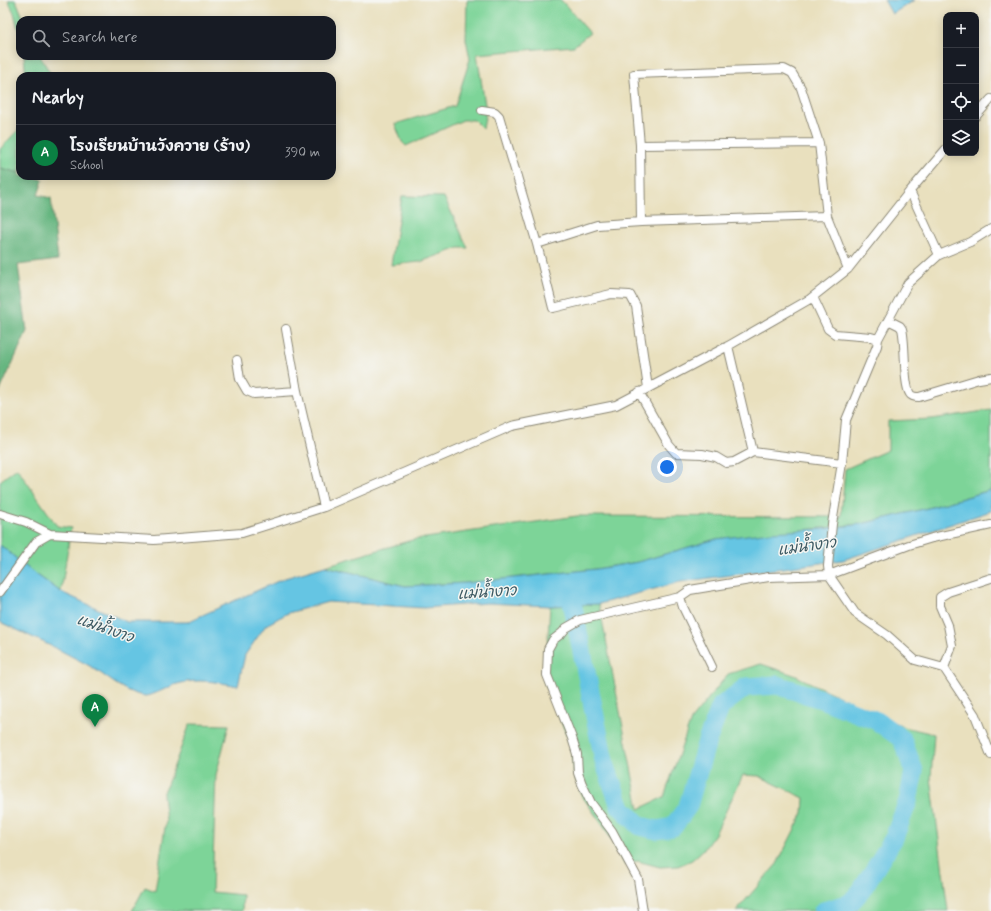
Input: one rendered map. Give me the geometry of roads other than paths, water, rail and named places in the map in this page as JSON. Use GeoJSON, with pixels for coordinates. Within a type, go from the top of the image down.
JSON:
{"type":"FeatureCollection","features":[{"type":"Feature","properties":{"kind":"street"},"geometry":{"type":"LineString","coordinates":[[641,222],[640,145],[634,74],[784,69],[792,73],[801,88],[819,143],[827,216],[848,269]]}},
{"type":"Feature","properties":{"kind":"street"},"geometry":{"type":"LineString","coordinates":[[979,113],[991,99]]}},
{"type":"Feature","properties":{"kind":"street"},"geometry":{"type":"LineString","coordinates":[[482,110],[495,112],[498,116],[537,244],[553,308],[611,294],[630,295],[636,306],[648,388]]}},
{"type":"Feature","properties":{"kind":"street"},"geometry":{"type":"LineString","coordinates":[[640,145],[819,143]]}},
{"type":"Feature","properties":{"kind":"street"},"geometry":{"type":"LineString","coordinates":[[0,514],[26,522],[50,534],[154,540],[242,533],[324,507],[512,426],[616,405],[728,346],[813,297],[848,269],[910,191],[943,152]]}},
{"type":"Feature","properties":{"kind":"street"},"geometry":{"type":"LineString","coordinates":[[910,191],[939,255]]}},
{"type":"Feature","properties":{"kind":"street"},"geometry":{"type":"LineString","coordinates":[[537,244],[597,225],[641,222],[827,216]]}},
{"type":"Feature","properties":{"kind":"street"},"geometry":{"type":"LineString","coordinates":[[991,229],[970,242],[939,255],[908,283],[878,339],[877,346],[846,420],[842,463],[832,524],[828,566],[829,575],[855,613],[887,636],[914,660],[944,668],[975,715],[991,755]]}},
{"type":"Feature","properties":{"kind":"street"},"geometry":{"type":"LineString","coordinates":[[813,297],[828,329],[835,334],[878,339]]}},
{"type":"Feature","properties":{"kind":"street"},"geometry":{"type":"LineString","coordinates":[[888,320],[900,326],[902,329],[907,380],[910,394],[913,396],[919,397],[979,379],[991,377]]}},
{"type":"Feature","properties":{"kind":"street"},"geometry":{"type":"LineString","coordinates":[[286,329],[297,390],[324,507]]}},
{"type":"Feature","properties":{"kind":"street"},"geometry":{"type":"LineString","coordinates":[[728,346],[753,452]]}},
{"type":"Feature","properties":{"kind":"street"},"geometry":{"type":"LineString","coordinates":[[237,360],[240,379],[247,391],[254,394],[297,390]]}},
{"type":"Feature","properties":{"kind":"street"},"geometry":{"type":"LineString","coordinates":[[639,392],[669,445],[676,453],[702,454],[716,457],[726,463],[734,462],[753,452],[842,463]]}},
{"type":"Feature","properties":{"kind":"street"},"geometry":{"type":"LineString","coordinates":[[643,911],[638,879],[612,831],[591,803],[578,773],[577,754],[572,738],[547,675],[548,649],[553,640],[566,628],[580,620],[680,597],[690,590],[769,577],[829,575],[932,538],[991,525]]}},
{"type":"Feature","properties":{"kind":"street"},"geometry":{"type":"LineString","coordinates":[[0,592],[36,542],[50,534]]}},
{"type":"Feature","properties":{"kind":"street"},"geometry":{"type":"LineString","coordinates":[[944,668],[952,646],[948,625],[940,606],[940,597],[948,592],[991,578]]}},
{"type":"Feature","properties":{"kind":"street"},"geometry":{"type":"LineString","coordinates":[[680,597],[683,607],[712,667]]}},
{"type":"Feature","properties":{"kind":"water"},"geometry":{"type":"Polygon","coordinates":[[[884,0],[915,0],[892,14],[884,0]]]}},
{"type":"Feature","properties":{"kind":"water","name":"แม่น้ำงาว"},"geometry":{"type":"Polygon","coordinates":[[[991,490],[991,511],[843,560],[680,582],[599,604],[550,606],[487,603],[424,608],[328,602],[288,613],[266,625],[245,655],[238,686],[215,682],[192,681],[177,684],[149,696],[138,695],[116,684],[95,669],[77,659],[0,622],[0,545],[30,570],[61,592],[127,622],[187,622],[285,578],[325,566],[405,586],[466,583],[596,569],[638,562],[716,539],[771,532],[823,529],[861,524],[932,507],[991,490]]]}},
{"type":"Feature","properties":{"kind":"waterway"},"geometry":{"type":"LineString","coordinates":[[569,587],[604,761],[620,806],[640,826],[657,830],[673,827],[688,806],[707,741],[721,706],[746,687],[777,685],[821,699],[877,721],[902,739],[914,771],[908,801],[894,838],[861,891],[850,903],[823,911]]}},
{"type":"Feature","properties":{"kind":"place","name":"โรงเรียนบ้านวังควาย (ร้าง)"},"geometry":{"type":"Point","coordinates":[95,727]}}]}
